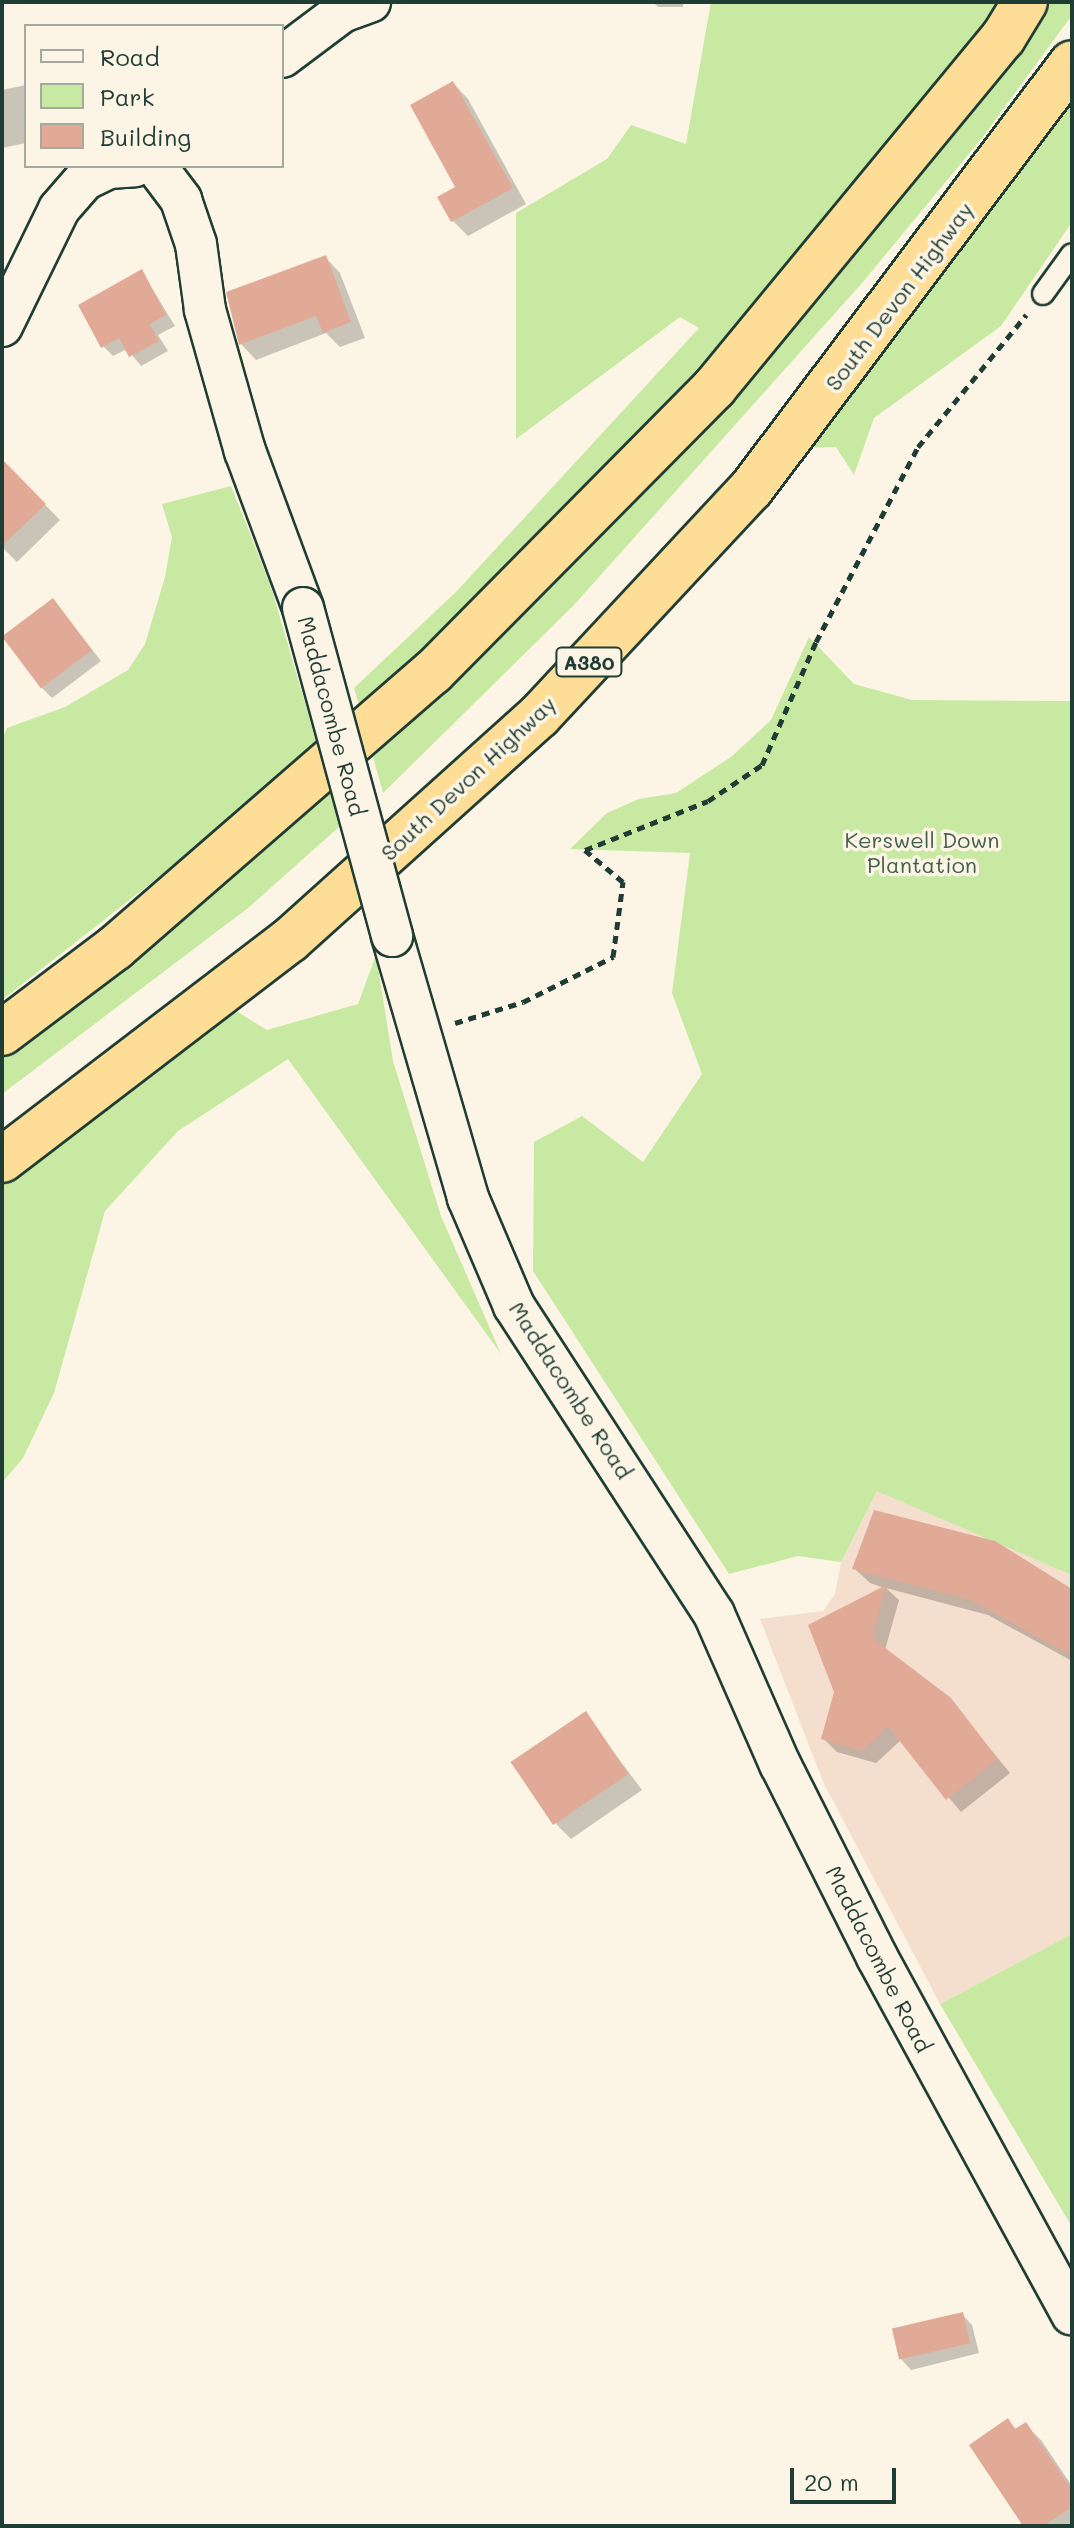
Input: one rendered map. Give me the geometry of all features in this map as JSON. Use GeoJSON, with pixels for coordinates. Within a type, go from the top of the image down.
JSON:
{"type":"FeatureCollection","features":[{"type":"Feature","properties":{"kind":"highway"},"geometry":{"type":"LineString","coordinates":[[2,1033],[115,948],[433,672],[714,388],[1003,38],[1025,2]]}},
{"type":"Feature","properties":{"kind":"highway","name":"South Devon Highway"},"geometry":{"type":"LineString","coordinates":[[2,1160],[290,940],[539,716],[751,489],[1072,63]]}},
{"type":"Feature","properties":{"kind":"street"},"geometry":{"type":"LineString","coordinates":[[284,55],[341,5]]}},
{"type":"Feature","properties":{"kind":"street"},"geometry":{"type":"LineString","coordinates":[[4,310],[59,209],[84,180],[109,168],[149,168]]}},
{"type":"Feature","properties":{"kind":"street","name":"Maddacombe Road"},"geometry":{"type":"LineString","coordinates":[[149,168],[181,200],[196,244],[205,310],[245,451],[303,608],[392,936],[468,1198],[514,1306],[714,1614],[780,1764],[877,1957],[1072,2314]]}},
{"type":"Feature","properties":{"kind":"lane"},"geometry":{"type":"LineString","coordinates":[[1043,294],[1072,254]]}},
{"type":"Feature","properties":{"kind":"path"},"geometry":{"type":"LineString","coordinates":[[421,1034],[523,1002],[613,957],[623,882],[585,850],[708,801],[762,765],[816,642],[918,447],[1043,294]]}},
{"type":"Feature","properties":{"kind":"shaded area"},"geometry":{"type":"Polygon","coordinates":[[[877,1490],[1072,1575],[1072,1934],[940,2004],[824,1784],[760,1619],[823,1611],[835,1594],[841,1562],[877,1490]]]}},
{"type":"Feature","properties":{"kind":"green space"},"geometry":{"type":"Polygon","coordinates":[[[711,2],[999,2],[930,98],[758,308],[362,716],[354,688],[456,592],[699,328],[680,317],[516,439],[516,213],[607,159],[631,125],[686,144],[711,2]]]}},
{"type":"Feature","properties":{"kind":"green space"},"geometry":{"type":"Polygon","coordinates":[[[1048,2],[1072,2],[1072,15],[982,138],[862,283],[573,606],[383,793],[373,757],[435,697],[1013,56],[1048,2]]]}},
{"type":"Feature","properties":{"kind":"green space"},"geometry":{"type":"Polygon","coordinates":[[[1072,80],[1072,222],[1001,326],[874,418],[854,475],[836,447],[800,448],[1072,80]]]}},
{"type":"Feature","properties":{"kind":"green space"},"geometry":{"type":"Polygon","coordinates":[[[231,486],[271,587],[319,751],[2,1000],[2,740],[7,728],[65,707],[128,670],[145,644],[165,577],[172,537],[162,504],[231,486]]]}},
{"type":"Feature","properties":{"kind":"green space","name":"Kerswell Down Plantation"},"geometry":{"type":"Polygon","coordinates":[[[809,637],[854,684],[912,700],[1072,701],[1072,1575],[877,1491],[841,1562],[798,1556],[729,1574],[533,1271],[534,1142],[582,1116],[643,1162],[702,1074],[672,993],[690,853],[570,849],[607,813],[639,799],[676,793],[731,757],[771,720],[809,637]]]}},
{"type":"Feature","properties":{"kind":"green space"},"geometry":{"type":"Polygon","coordinates":[[[330,791],[340,826],[248,908],[2,1094],[2,1059],[183,919],[330,791]]]}},
{"type":"Feature","properties":{"kind":"green space"},"geometry":{"type":"Polygon","coordinates":[[[376,955],[393,1061],[441,1216],[501,1354],[288,1059],[178,1131],[105,1211],[54,1393],[23,1458],[2,1483],[2,1151],[228,1006],[267,1030],[358,1004],[376,955]]]}},
{"type":"Feature","properties":{"kind":"green space"},"geometry":{"type":"Polygon","coordinates":[[[1072,1934],[1072,2227],[940,2004],[1072,1934]]]}},
{"type":"Feature","properties":{"kind":"building"},"geometry":{"type":"Polygon","coordinates":[[[453,81],[513,188],[451,222],[437,197],[455,187],[410,105],[453,81]]]}},
{"type":"Feature","properties":{"kind":"building"},"geometry":{"type":"Polygon","coordinates":[[[326,255],[351,322],[323,333],[316,316],[239,345],[226,292],[326,255]]]}},
{"type":"Feature","properties":{"kind":"building"},"geometry":{"type":"Polygon","coordinates":[[[142,269],[166,315],[150,324],[159,341],[129,357],[119,338],[101,348],[78,305],[142,269]]]}},
{"type":"Feature","properties":{"kind":"building"},"geometry":{"type":"Polygon","coordinates":[[[2,459],[46,504],[2,546],[2,459]]]}},
{"type":"Feature","properties":{"kind":"building"},"geometry":{"type":"Polygon","coordinates":[[[53,598],[92,650],[41,688],[2,636],[53,598]]]}},
{"type":"Feature","properties":{"kind":"building"},"geometry":{"type":"Polygon","coordinates":[[[874,1510],[995,1541],[1072,1589],[1072,1656],[971,1600],[852,1569],[874,1510]]]}},
{"type":"Feature","properties":{"kind":"building"},"geometry":{"type":"Polygon","coordinates":[[[886,1585],[872,1638],[951,1698],[998,1759],[946,1800],[888,1726],[862,1751],[821,1739],[834,1692],[808,1625],[886,1585]]]}},
{"type":"Feature","properties":{"kind":"building"},"geometry":{"type":"Polygon","coordinates":[[[586,1711],[628,1774],[553,1825],[511,1762],[586,1711]]]}},
{"type":"Feature","properties":{"kind":"building"},"geometry":{"type":"Polygon","coordinates":[[[963,2312],[970,2343],[899,2360],[892,2328],[963,2312]]]}},
{"type":"Feature","properties":{"kind":"building"},"geometry":{"type":"Polygon","coordinates":[[[1008,2418],[1015,2429],[1026,2422],[1072,2490],[1072,2507],[1043,2526],[1023,2526],[969,2445],[1008,2418]]]}}]}
